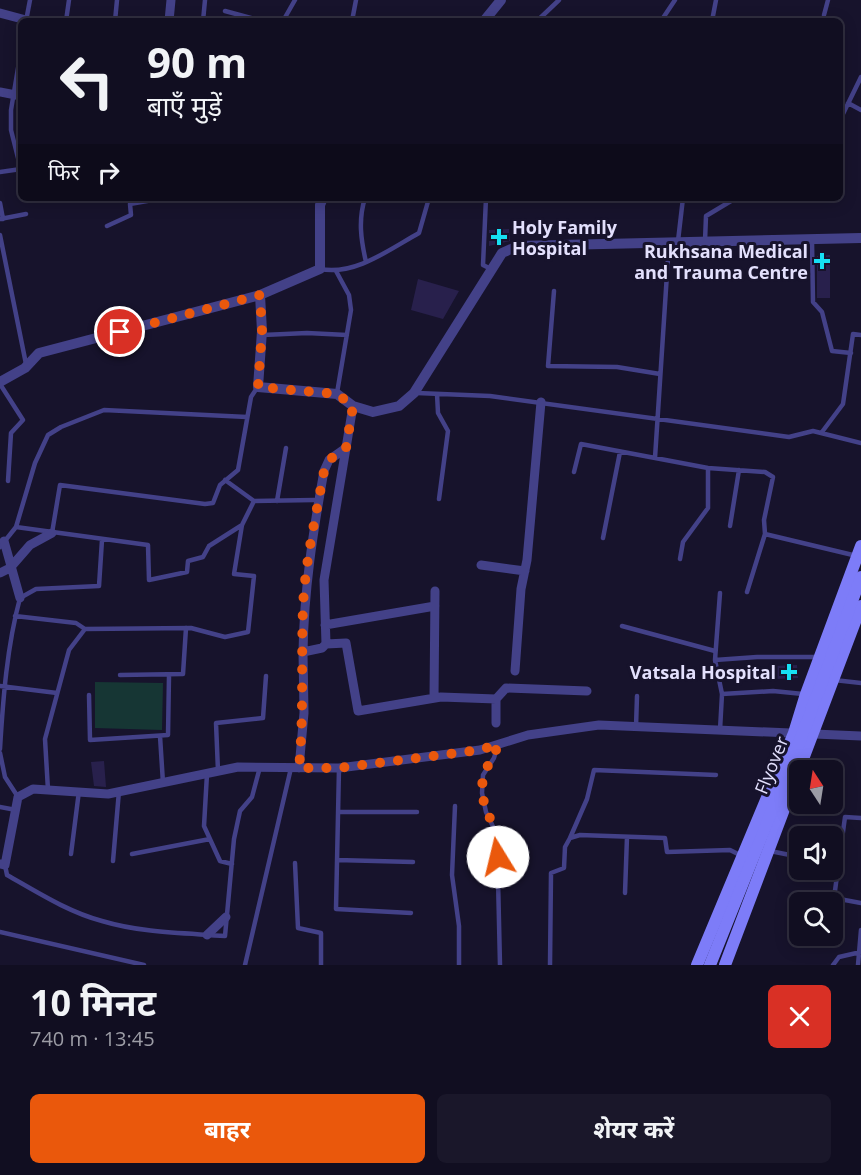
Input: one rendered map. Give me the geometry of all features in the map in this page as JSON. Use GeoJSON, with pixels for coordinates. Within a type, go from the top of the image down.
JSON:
{"type":"FeatureCollection","features":[{"type":"Feature","properties":{"kind":"main road"},"geometry":{"type":"LineString","coordinates":[[697,965],[794,733],[819,656],[859,551]]}},
{"type":"Feature","properties":{"kind":"main road","name":"Flyover"},"geometry":{"type":"LineString","coordinates":[[710,965],[801,738],[861,577]]}},
{"type":"Feature","properties":{"kind":"main road"},"geometry":{"type":"LineString","coordinates":[[725,965],[861,606]]}},
{"type":"Feature","properties":{"kind":"street"},"geometry":{"type":"LineString","coordinates":[[170,18],[171,0]]}},
{"type":"Feature","properties":{"kind":"street"},"geometry":{"type":"LineString","coordinates":[[490,18],[501,0]]}},
{"type":"Feature","properties":{"kind":"street"},"geometry":{"type":"LineString","coordinates":[[0,13],[18,19]]}},
{"type":"Feature","properties":{"kind":"street"},"geometry":{"type":"LineString","coordinates":[[0,92],[17,95]]}},
{"type":"Feature","properties":{"kind":"street"},"geometry":{"type":"LineString","coordinates":[[0,383],[27,367],[39,353],[260,295],[320,269],[322,201]]}},
{"type":"Feature","properties":{"kind":"street"},"geometry":{"type":"LineString","coordinates":[[260,295],[262,335],[258,387],[337,394],[353,406],[373,412],[399,406],[414,393],[502,253],[518,246],[861,238]]}},
{"type":"Feature","properties":{"kind":"street"},"geometry":{"type":"LineString","coordinates":[[515,670],[521,589],[540,439],[541,402]]}},
{"type":"Feature","properties":{"kind":"street"},"geometry":{"type":"LineString","coordinates":[[326,644],[324,580],[353,406]]}},
{"type":"Feature","properties":{"kind":"street"},"geometry":{"type":"LineString","coordinates":[[295,768],[304,713],[303,606],[315,505],[329,460],[346,448]]}},
{"type":"Feature","properties":{"kind":"street"},"geometry":{"type":"LineString","coordinates":[[315,505],[335,512]]}},
{"type":"Feature","properties":{"kind":"street"},"geometry":{"type":"LineString","coordinates":[[0,573],[10,568],[30,545],[52,533]]}},
{"type":"Feature","properties":{"kind":"street"},"geometry":{"type":"LineString","coordinates":[[2,544],[20,598]]}},
{"type":"Feature","properties":{"kind":"street"},"geometry":{"type":"LineString","coordinates":[[481,565],[525,571]]}},
{"type":"Feature","properties":{"kind":"street"},"geometry":{"type":"LineString","coordinates":[[434,698],[435,591]]}},
{"type":"Feature","properties":{"kind":"street"},"geometry":{"type":"LineString","coordinates":[[325,625],[435,606]]}},
{"type":"Feature","properties":{"kind":"street"},"geometry":{"type":"LineString","coordinates":[[303,652],[322,648],[326,644],[346,644],[358,711],[434,698],[496,699]]}},
{"type":"Feature","properties":{"kind":"street"},"geometry":{"type":"LineString","coordinates":[[496,723],[496,699],[506,688],[586,691]]}},
{"type":"Feature","properties":{"kind":"street"},"geometry":{"type":"LineString","coordinates":[[2,865],[18,797],[33,789],[108,794],[238,767],[339,768],[480,750],[528,735],[599,726],[861,736]]}},
{"type":"Feature","properties":{"kind":"street"},"geometry":{"type":"LineString","coordinates":[[207,934],[226,917]]}},
{"type":"Feature","properties":{"kind":"lane"},"geometry":{"type":"LineString","coordinates":[[27,18],[30,0]]}},
{"type":"Feature","properties":{"kind":"lane"},"geometry":{"type":"LineString","coordinates":[[66,18],[69,0]]}},
{"type":"Feature","properties":{"kind":"lane"},"geometry":{"type":"LineString","coordinates":[[114,18],[117,0]]}},
{"type":"Feature","properties":{"kind":"lane"},"geometry":{"type":"LineString","coordinates":[[203,18],[205,0]]}},
{"type":"Feature","properties":{"kind":"lane"},"geometry":{"type":"LineString","coordinates":[[285,18],[295,0]]}},
{"type":"Feature","properties":{"kind":"lane"},"geometry":{"type":"LineString","coordinates":[[353,18],[356,0]]}},
{"type":"Feature","properties":{"kind":"lane"},"geometry":{"type":"LineString","coordinates":[[540,18],[559,0]]}},
{"type":"Feature","properties":{"kind":"lane"},"geometry":{"type":"LineString","coordinates":[[663,18],[675,0]]}},
{"type":"Feature","properties":{"kind":"lane"},"geometry":{"type":"LineString","coordinates":[[713,18],[716,0]]}},
{"type":"Feature","properties":{"kind":"lane"},"geometry":{"type":"LineString","coordinates":[[824,15],[828,0]]}},
{"type":"Feature","properties":{"kind":"lane"},"geometry":{"type":"LineString","coordinates":[[225,11],[251,18]]}},
{"type":"Feature","properties":{"kind":"lane"},"geometry":{"type":"LineString","coordinates":[[843,114],[861,77]]}},
{"type":"Feature","properties":{"kind":"lane"},"geometry":{"type":"LineString","coordinates":[[17,95],[11,130],[18,158]]}},
{"type":"Feature","properties":{"kind":"lane"},"geometry":{"type":"LineString","coordinates":[[848,103],[861,110]]}},
{"type":"Feature","properties":{"kind":"lane"},"geometry":{"type":"LineString","coordinates":[[0,172],[18,170]]}},
{"type":"Feature","properties":{"kind":"lane"},"geometry":{"type":"LineString","coordinates":[[107,226],[131,215],[130,204],[147,201]]}},
{"type":"Feature","properties":{"kind":"lane"},"geometry":{"type":"LineString","coordinates":[[364,201],[361,209],[360,234],[366,262]]}},
{"type":"Feature","properties":{"kind":"lane"},"geometry":{"type":"LineString","coordinates":[[320,269],[336,271],[377,259],[419,233],[428,201]]}},
{"type":"Feature","properties":{"kind":"lane"},"geometry":{"type":"LineString","coordinates":[[486,201],[482,255],[483,265],[491,269]]}},
{"type":"Feature","properties":{"kind":"lane"},"geometry":{"type":"LineString","coordinates":[[655,458],[660,374],[674,243],[682,201]]}},
{"type":"Feature","properties":{"kind":"lane"},"geometry":{"type":"LineString","coordinates":[[705,243],[706,216],[731,201]]}},
{"type":"Feature","properties":{"kind":"lane"},"geometry":{"type":"LineString","coordinates":[[0,204],[2,219],[27,214]]}},
{"type":"Feature","properties":{"kind":"lane"},"geometry":{"type":"LineString","coordinates":[[0,238],[27,367]]}},
{"type":"Feature","properties":{"kind":"lane"},"geometry":{"type":"LineString","coordinates":[[812,240],[813,302],[822,312],[832,351],[851,353]]}},
{"type":"Feature","properties":{"kind":"lane"},"geometry":{"type":"LineString","coordinates":[[336,271],[348,295],[351,310],[337,394]]}},
{"type":"Feature","properties":{"kind":"lane"},"geometry":{"type":"LineString","coordinates":[[554,291],[548,366],[617,367],[660,374]]}},
{"type":"Feature","properties":{"kind":"lane"},"geometry":{"type":"LineString","coordinates":[[262,335],[307,333],[347,335]]}},
{"type":"Feature","properties":{"kind":"lane"},"geometry":{"type":"LineString","coordinates":[[822,432],[843,404],[853,334],[861,335]]}},
{"type":"Feature","properties":{"kind":"lane"},"geometry":{"type":"LineString","coordinates":[[0,383],[23,420],[11,433],[8,481]]}},
{"type":"Feature","properties":{"kind":"lane"},"geometry":{"type":"LineString","coordinates":[[52,533],[60,485],[205,504],[213,503],[220,485],[238,470],[251,397],[258,387]]}},
{"type":"Feature","properties":{"kind":"lane"},"geometry":{"type":"LineString","coordinates":[[414,393],[490,396],[789,437],[813,431],[822,432],[833,438],[861,443]]}},
{"type":"Feature","properties":{"kind":"lane"},"geometry":{"type":"LineString","coordinates":[[437,394],[438,413],[448,431],[439,499]]}},
{"type":"Feature","properties":{"kind":"lane"},"geometry":{"type":"LineString","coordinates":[[2,544],[16,527],[35,463],[48,435],[61,427],[104,410],[248,417]]}},
{"type":"Feature","properties":{"kind":"lane"},"geometry":{"type":"LineString","coordinates":[[574,472],[581,444],[708,468],[765,472],[773,477],[764,520],[765,534],[747,592]]}},
{"type":"Feature","properties":{"kind":"lane"},"geometry":{"type":"LineString","coordinates":[[277,501],[286,448]]}},
{"type":"Feature","properties":{"kind":"lane"},"geometry":{"type":"LineString","coordinates":[[603,538],[620,452]]}},
{"type":"Feature","properties":{"kind":"lane"},"geometry":{"type":"LineString","coordinates":[[680,560],[683,542],[708,508],[708,468]]}},
{"type":"Feature","properties":{"kind":"lane"},"geometry":{"type":"LineString","coordinates":[[730,526],[739,470]]}},
{"type":"Feature","properties":{"kind":"lane"},"geometry":{"type":"LineString","coordinates":[[225,480],[254,501],[315,505]]}},
{"type":"Feature","properties":{"kind":"lane"},"geometry":{"type":"LineString","coordinates":[[15,616],[76,623],[85,629],[186,628],[225,637],[248,632],[254,576],[234,574],[242,525],[254,501]]}},
{"type":"Feature","properties":{"kind":"lane"},"geometry":{"type":"LineString","coordinates":[[16,527],[102,540],[148,544],[149,580],[187,572],[188,561],[202,557],[209,546],[242,525]]}},
{"type":"Feature","properties":{"kind":"lane"},"geometry":{"type":"LineString","coordinates":[[765,534],[859,551]]}},
{"type":"Feature","properties":{"kind":"lane"},"geometry":{"type":"LineString","coordinates":[[18,797],[4,777],[0,755],[3,686],[20,598],[36,589],[99,586],[102,540]]}},
{"type":"Feature","properties":{"kind":"lane"},"geometry":{"type":"LineString","coordinates":[[720,593],[715,660],[722,694],[720,730]]}},
{"type":"Feature","properties":{"kind":"lane"},"geometry":{"type":"LineString","coordinates":[[622,626],[716,651]]}},
{"type":"Feature","properties":{"kind":"lane"},"geometry":{"type":"LineString","coordinates":[[120,675],[183,674],[186,628]]}},
{"type":"Feature","properties":{"kind":"lane"},"geometry":{"type":"LineString","coordinates":[[48,790],[45,739],[69,650],[85,629]]}},
{"type":"Feature","properties":{"kind":"lane"},"geometry":{"type":"LineString","coordinates":[[715,660],[819,656]]}},
{"type":"Feature","properties":{"kind":"lane"},"geometry":{"type":"LineString","coordinates":[[89,695],[90,740],[168,735],[170,675]]}},
{"type":"Feature","properties":{"kind":"lane"},"geometry":{"type":"LineString","coordinates":[[218,771],[216,723],[263,718],[266,676]]}},
{"type":"Feature","properties":{"kind":"lane"},"geometry":{"type":"LineString","coordinates":[[832,680],[861,683]]}},
{"type":"Feature","properties":{"kind":"lane"},"geometry":{"type":"LineString","coordinates":[[3,686],[57,693]]}},
{"type":"Feature","properties":{"kind":"lane"},"geometry":{"type":"LineString","coordinates":[[722,694],[773,691],[806,694]]}},
{"type":"Feature","properties":{"kind":"lane"},"geometry":{"type":"LineString","coordinates":[[636,727],[637,696]]}},
{"type":"Feature","properties":{"kind":"lane"},"geometry":{"type":"LineString","coordinates":[[160,736],[163,783]]}},
{"type":"Feature","properties":{"kind":"lane"},"geometry":{"type":"LineString","coordinates":[[498,744],[494,758],[483,775],[482,793],[486,813],[497,835],[500,965]]}},
{"type":"Feature","properties":{"kind":"lane"},"geometry":{"type":"LineString","coordinates":[[226,917],[231,864],[240,811],[252,796],[260,767]]}},
{"type":"Feature","properties":{"kind":"lane"},"geometry":{"type":"LineString","coordinates":[[245,965],[254,938],[295,768]]}},
{"type":"Feature","properties":{"kind":"lane"},"geometry":{"type":"LineString","coordinates":[[339,768],[336,909],[411,913]]}},
{"type":"Feature","properties":{"kind":"lane"},"geometry":{"type":"LineString","coordinates":[[550,965],[551,873],[564,868],[566,847],[587,799],[594,770],[716,775]]}},
{"type":"Feature","properties":{"kind":"lane"},"geometry":{"type":"LineString","coordinates":[[207,774],[204,826],[220,861],[231,864]]}},
{"type":"Feature","properties":{"kind":"lane"},"geometry":{"type":"LineString","coordinates":[[113,861],[119,791]]}},
{"type":"Feature","properties":{"kind":"lane"},"geometry":{"type":"LineString","coordinates":[[71,854],[79,792]]}},
{"type":"Feature","properties":{"kind":"lane"},"geometry":{"type":"LineString","coordinates":[[455,806],[452,875],[459,926],[459,965]]}},
{"type":"Feature","properties":{"kind":"lane"},"geometry":{"type":"LineString","coordinates":[[0,807],[15,810]]}},
{"type":"Feature","properties":{"kind":"lane"},"geometry":{"type":"LineString","coordinates":[[338,812],[417,812]]}},
{"type":"Feature","properties":{"kind":"lane"},"geometry":{"type":"LineString","coordinates":[[843,827],[845,817],[861,818]]}},
{"type":"Feature","properties":{"kind":"lane"},"geometry":{"type":"LineString","coordinates":[[570,838],[580,835],[665,838],[667,852],[767,850],[789,855]]}},
{"type":"Feature","properties":{"kind":"lane"},"geometry":{"type":"LineString","coordinates":[[625,893],[627,837]]}},
{"type":"Feature","properties":{"kind":"lane"},"geometry":{"type":"LineString","coordinates":[[132,854],[210,839]]}},
{"type":"Feature","properties":{"kind":"lane"},"geometry":{"type":"LineString","coordinates":[[337,860],[413,862]]}},
{"type":"Feature","properties":{"kind":"lane"},"geometry":{"type":"LineString","coordinates":[[295,863],[298,928],[321,933],[321,965]]}},
{"type":"Feature","properties":{"kind":"lane"},"geometry":{"type":"LineString","coordinates":[[2,865],[7,875],[60,905],[100,921],[137,930],[207,934]]}},
{"type":"Feature","properties":{"kind":"lane"},"geometry":{"type":"LineString","coordinates":[[835,880],[834,898],[861,903]]}},
{"type":"Feature","properties":{"kind":"lane"},"geometry":{"type":"LineString","coordinates":[[858,965],[861,930]]}},
{"type":"Feature","properties":{"kind":"lane"},"geometry":{"type":"LineString","coordinates":[[0,932],[65,949],[144,965]]}},
{"type":"Feature","properties":{"kind":"lane"},"geometry":{"type":"LineString","coordinates":[[833,965],[839,957],[860,952]]}},
{"type":"Feature","properties":{"kind":"green space"},"geometry":{"type":"Polygon","coordinates":[[[95,682],[163,683],[162,730],[95,728],[95,682]]]}},
{"type":"Feature","properties":{"kind":"building"},"geometry":{"type":"Polygon","coordinates":[[[509,229],[510,241],[489,246],[489,230],[509,229]]]}},
{"type":"Feature","properties":{"kind":"building"},"geometry":{"type":"Polygon","coordinates":[[[830,255],[830,298],[817,298],[817,256],[830,255]]]}},
{"type":"Feature","properties":{"kind":"building"},"geometry":{"type":"Polygon","coordinates":[[[418,279],[459,291],[443,319],[411,310],[418,279]]]}},
{"type":"Feature","properties":{"kind":"building"},"geometry":{"type":"Polygon","coordinates":[[[797,665],[798,678],[776,679],[775,666],[797,665]]]}},
{"type":"Feature","properties":{"kind":"building"},"geometry":{"type":"Polygon","coordinates":[[[104,761],[106,787],[94,786],[91,762],[104,761]]]}},
{"type":"Feature","properties":{"kind":"place","name":"Holy Family Hospital"},"geometry":{"type":"Point","coordinates":[499,237]}},
{"type":"Feature","properties":{"kind":"place","name":"Rukhsana Medical and Trauma Centre"},"geometry":{"type":"Point","coordinates":[822,261]}},
{"type":"Feature","properties":{"kind":"place","name":"Vatsala Hospital"},"geometry":{"type":"Point","coordinates":[789,672]}},
{"type":"Feature","properties":{"kind":"route"},"geometry":{"type":"LineString","coordinates":[[120,332],[260,295],[262,331],[258,387],[337,394],[353,406],[346,448],[329,460],[324,471],[309,555],[303,606],[304,713],[299,768],[339,768],[480,750],[498,744],[494,758],[483,775],[482,793],[486,813],[497,835],[498,857]]}}]}
